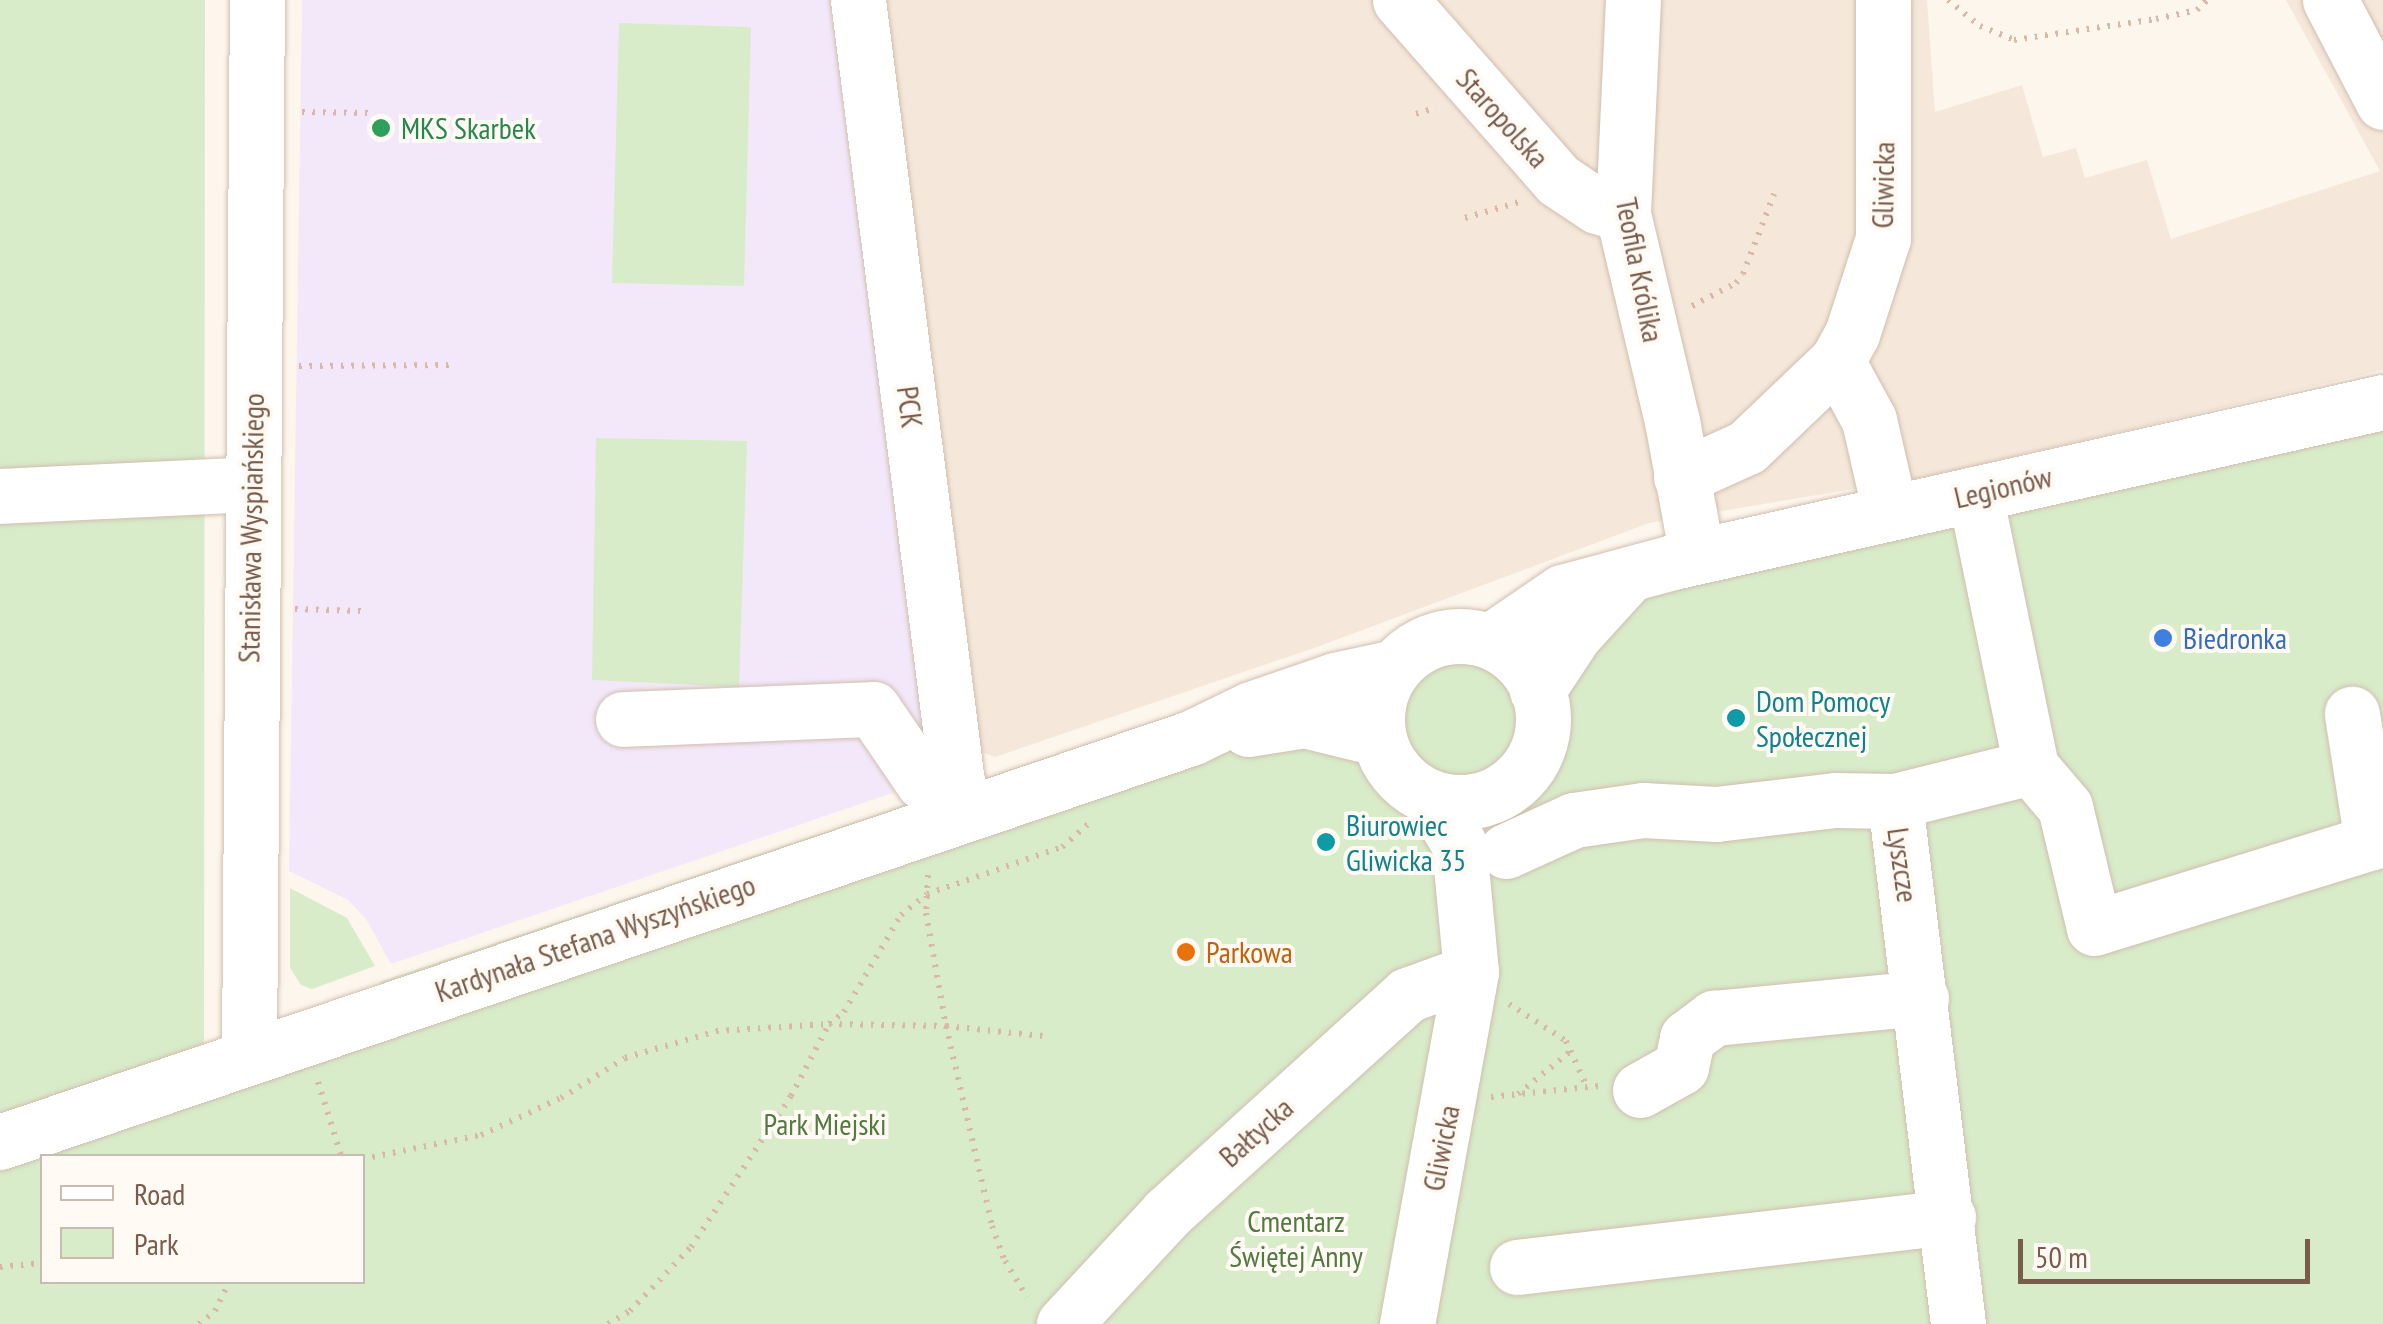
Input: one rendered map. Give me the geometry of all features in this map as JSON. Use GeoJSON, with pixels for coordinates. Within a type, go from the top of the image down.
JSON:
{"type":"FeatureCollection","features":[{"type":"Feature","properties":{"kind":"street","name":"Stanisława Wyspiańskiego"},"geometry":{"type":"LineString","coordinates":[[249,1056],[257,0]]}},
{"type":"Feature","properties":{"kind":"street","name":"PCK"},"geometry":{"type":"LineString","coordinates":[[858,0],[960,799]]}},
{"type":"Feature","properties":{"kind":"street","name":"Staropolska"},"geometry":{"type":"LineString","coordinates":[[1400,0],[1558,180],[1598,206],[1622,214]]}},
{"type":"Feature","properties":{"kind":"street","name":"Teofila Królika"},"geometry":{"type":"LineString","coordinates":[[1633,0],[1622,214],[1672,421],[1681,477]]}},
{"type":"Feature","properties":{"kind":"street","name":"Gliwicka"},"geometry":{"type":"LineString","coordinates":[[1681,477],[1747,447],[1837,361],[1856,324],[1883,238],[1882,0]]}},
{"type":"Feature","properties":{"kind":"street"},"geometry":{"type":"LineString","coordinates":[[2330,0],[2383,102]]}},
{"type":"Feature","properties":{"kind":"street"},"geometry":{"type":"LineString","coordinates":[[1837,361],[1860,397],[1890,512]]}},
{"type":"Feature","properties":{"kind":"street","name":"Legionów"},"geometry":{"type":"LineString","coordinates":[[1492,640],[1562,592],[1697,556],[2383,402]]}},
{"type":"Feature","properties":{"kind":"street"},"geometry":{"type":"LineString","coordinates":[[1681,477],[1697,556]]}},
{"type":"Feature","properties":{"kind":"street"},"geometry":{"type":"LineString","coordinates":[[0,496],[251,484]]}},
{"type":"Feature","properties":{"kind":"street"},"geometry":{"type":"LineString","coordinates":[[1975,494],[2030,767],[2064,807],[2094,928],[2372,842],[2352,714]]}},
{"type":"Feature","properties":{"kind":"street"},"geometry":{"type":"LineString","coordinates":[[1537,691],[1574,636],[1625,578]]}},
{"type":"Feature","properties":{"kind":"street"},"geometry":{"type":"LineString","coordinates":[[1461,635],[1492,640],[1515,654],[1537,691],[1542,720],[1540,746],[1526,770],[1507,789],[1472,800],[1432,800],[1392,769],[1378,738],[1377,700],[1395,667],[1426,643],[1461,635]]}},
{"type":"Feature","properties":{"kind":"street","name":"Kardynała Stefana Wyszyńskiego"},"geometry":{"type":"LineString","coordinates":[[0,1142],[960,799],[1113,764],[1191,738],[1251,709],[1335,680],[1395,667]]}},
{"type":"Feature","properties":{"kind":"street"},"geometry":{"type":"LineString","coordinates":[[623,718],[874,709],[924,782],[960,799]]}},
{"type":"Feature","properties":{"kind":"street","name":"Kardynała Stefana Wyszyńskiego"},"geometry":{"type":"LineString","coordinates":[[1191,738],[1304,720],[1378,738]]}},
{"type":"Feature","properties":{"kind":"street"},"geometry":{"type":"LineString","coordinates":[[1895,800],[2030,767]]}},
{"type":"Feature","properties":{"kind":"street","name":"Gliwicka"},"geometry":{"type":"LineString","coordinates":[[1407,1324],[1488,987],[1492,929],[1506,851],[1503,820],[1507,789]]}},
{"type":"Feature","properties":{"kind":"street","name":"Gliwicka"},"geometry":{"type":"LineString","coordinates":[[1432,800],[1459,844],[1488,987]]}},
{"type":"Feature","properties":{"kind":"street","name":"Lyszcze"},"geometry":{"type":"LineString","coordinates":[[1506,851],[1574,820],[1643,810],[1716,814],[1835,800],[1895,800],[1958,1324]]}},
{"type":"Feature","properties":{"kind":"street","name":"Bałtycka"},"geometry":{"type":"LineString","coordinates":[[1048,1316],[1127,1254],[1407,994],[1488,987]]}},
{"type":"Feature","properties":{"kind":"street"},"geometry":{"type":"LineString","coordinates":[[1640,1090],[1681,1067],[1687,1038],[1714,1018],[1921,998]]}},
{"type":"Feature","properties":{"kind":"street"},"geometry":{"type":"LineString","coordinates":[[1517,1267],[1948,1217]]}},
{"type":"Feature","properties":{"kind":"path"},"geometry":{"type":"LineString","coordinates":[[1948,0],[1980,26],[2014,40],[2156,19],[2197,10],[2207,0]]}},
{"type":"Feature","properties":{"kind":"path"},"geometry":{"type":"LineString","coordinates":[[292,112],[370,112]]}},
{"type":"Feature","properties":{"kind":"path"},"geometry":{"type":"LineString","coordinates":[[1682,312],[1736,283],[1774,194]]}},
{"type":"Feature","properties":{"kind":"path"},"geometry":{"type":"LineString","coordinates":[[1466,218],[1520,202]]}},
{"type":"Feature","properties":{"kind":"path"},"geometry":{"type":"LineString","coordinates":[[288,366],[456,365]]}},
{"type":"Feature","properties":{"kind":"path"},"geometry":{"type":"LineString","coordinates":[[284,609],[363,611]]}},
{"type":"Feature","properties":{"kind":"path"},"geometry":{"type":"LineString","coordinates":[[608,1324],[630,1311],[690,1248],[791,1096],[829,1024],[844,1012],[902,915],[928,894],[1062,848],[1109,803],[1113,764]]}},
{"type":"Feature","properties":{"kind":"path"},"geometry":{"type":"LineString","coordinates":[[928,868],[926,914],[946,1026],[992,1226],[1005,1261],[1048,1316]]}},
{"type":"Feature","properties":{"kind":"path"},"geometry":{"type":"LineString","coordinates":[[1488,987],[1566,1041],[1587,1087]]}},
{"type":"Feature","properties":{"kind":"path"},"geometry":{"type":"LineString","coordinates":[[365,1158],[482,1134],[561,1098],[625,1058],[716,1030],[829,1024],[946,1026],[1042,1036]]}},
{"type":"Feature","properties":{"kind":"path"},"geometry":{"type":"LineString","coordinates":[[1518,1094],[1571,1051]]}},
{"type":"Feature","properties":{"kind":"path"},"geometry":{"type":"LineString","coordinates":[[319,1083],[340,1154]]}},
{"type":"Feature","properties":{"kind":"path"},"geometry":{"type":"LineString","coordinates":[[1490,1097],[1632,1083],[1640,1090]]}},
{"type":"Feature","properties":{"kind":"path"},"geometry":{"type":"LineString","coordinates":[[0,1268],[40,1263]]}},
{"type":"Feature","properties":{"kind":"path"},"geometry":{"type":"LineString","coordinates":[[199,1324],[214,1311],[229,1284]]}},
{"type":"Feature","properties":{"kind":"path"},"geometry":{"type":"LineString","coordinates":[[214,1311],[220,1324]]}},
{"type":"Feature","properties":{"kind":"shaded area"},"geometry":{"type":"Polygon","coordinates":[[[302,0],[837,0],[936,778],[391,964],[366,919],[348,900],[289,871],[302,0]]]}},
{"type":"Feature","properties":{"kind":"shaded area"},"geometry":{"type":"Polygon","coordinates":[[[881,0],[1927,0],[1935,112],[2022,85],[2043,157],[2076,148],[2085,178],[2147,160],[2171,239],[2380,171],[2286,0],[2383,0],[2383,370],[1926,477],[1649,523],[1317,647],[995,757],[981,752],[881,0]]]}},
{"type":"Feature","properties":{"kind":"green space"},"geometry":{"type":"Polygon","coordinates":[[[0,0],[205,0],[204,1051],[381,988],[380,982],[1696,539],[2383,385],[2383,1324],[0,1324],[0,0]]]}},
{"type":"Feature","properties":{"kind":"green space"},"geometry":{"type":"Polygon","coordinates":[[[619,23],[751,27],[744,286],[612,283],[619,23]]]}},
{"type":"Feature","properties":{"kind":"green space"},"geometry":{"type":"Polygon","coordinates":[[[596,438],[747,441],[739,687],[592,680],[596,438]]]}},
{"type":"Feature","properties":{"kind":"green space"},"geometry":{"type":"Polygon","coordinates":[[[290,888],[347,918],[375,966],[312,989],[301,985],[290,968],[290,888]]]}},
{"type":"Feature","properties":{"kind":"place","name":"MKS Skarbek"},"geometry":{"type":"Point","coordinates":[381,128]}},
{"type":"Feature","properties":{"kind":"place","name":"Biedronka"},"geometry":{"type":"Point","coordinates":[2163,638]}},
{"type":"Feature","properties":{"kind":"place","name":"Dom Pomocy Społecznej"},"geometry":{"type":"Point","coordinates":[1736,718]}},
{"type":"Feature","properties":{"kind":"place","name":"Biurowiec Gliwicka 35"},"geometry":{"type":"Point","coordinates":[1326,842]}},
{"type":"Feature","properties":{"kind":"place","name":"Parkowa"},"geometry":{"type":"Point","coordinates":[1186,952]}},
{"type":"Feature","properties":{"kind":"park label","name":"Park Miejski"},"geometry":{"type":"Point","coordinates":[825,1124]}},
{"type":"Feature","properties":{"kind":"park label","name":"Cmentarz Świętej Anny"},"geometry":{"type":"Point","coordinates":[1296,1238]}}]}
